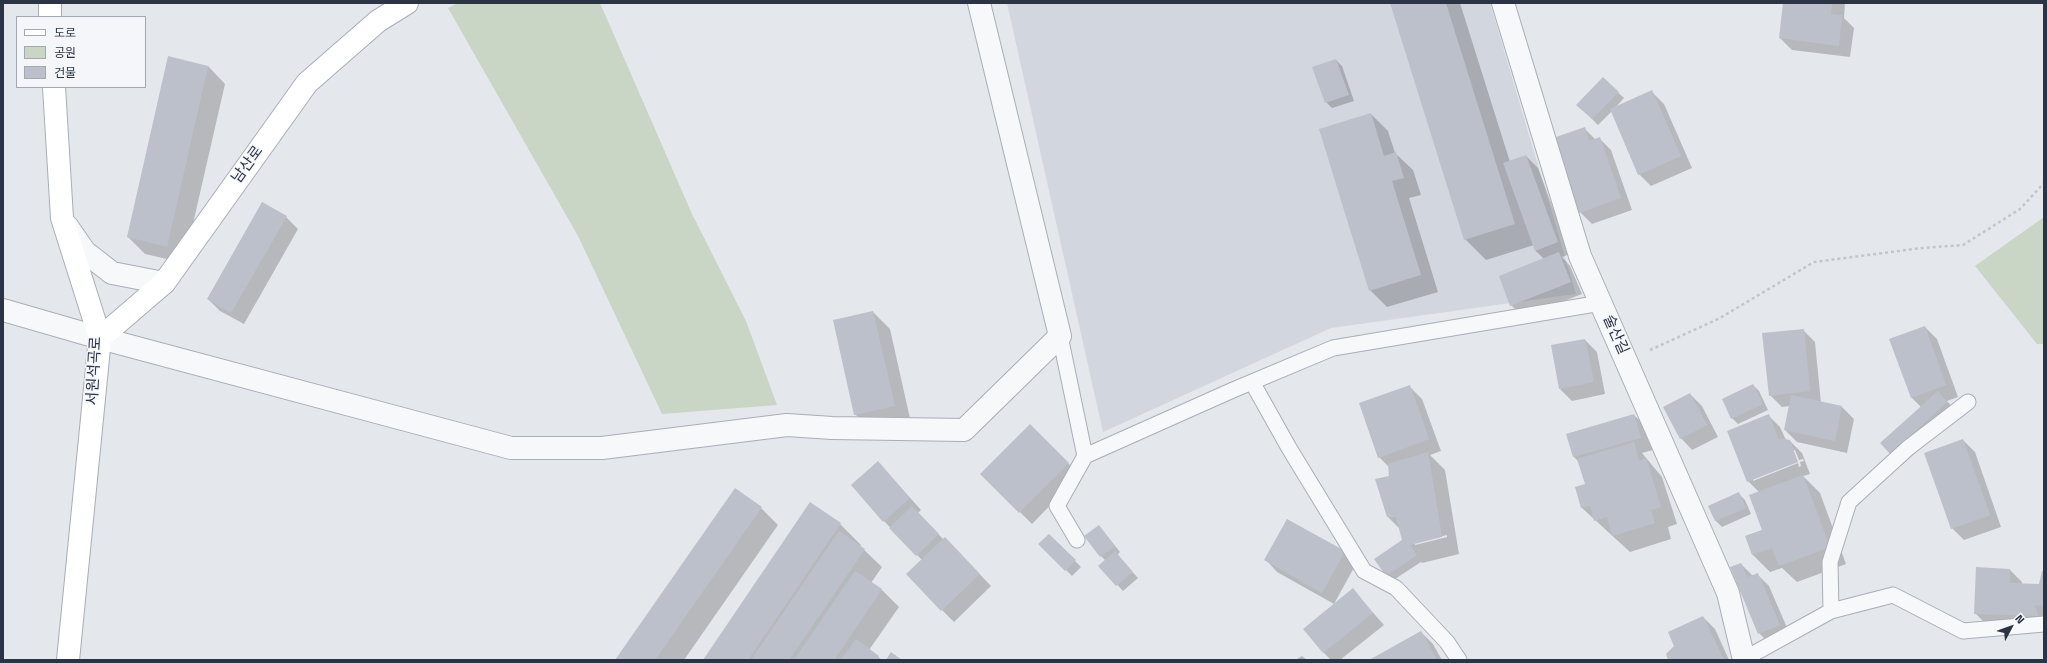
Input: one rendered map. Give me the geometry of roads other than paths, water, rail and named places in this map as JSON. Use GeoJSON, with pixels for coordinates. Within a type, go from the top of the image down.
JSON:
{"type":"FeatureCollection","features":[{"type":"Feature","properties":{"kind":"street"},"geometry":{"type":"LineString","coordinates":[[50,3],[50,16]]}},
{"type":"Feature","properties":{"kind":"street","name":"남산로"},"geometry":{"type":"LineString","coordinates":[[100,338],[164,283],[307,82],[378,21],[407,3]]}},
{"type":"Feature","properties":{"kind":"street"},"geometry":{"type":"LineString","coordinates":[[3,310],[100,338],[511,448],[602,448],[787,425],[832,428],[964,430],[1060,336],[979,3]]}},
{"type":"Feature","properties":{"kind":"street","name":"술산길"},"geometry":{"type":"LineString","coordinates":[[1503,3],[1580,256],[1728,593],[1744,660]]}},
{"type":"Feature","properties":{"kind":"street","name":"서원석곡로"},"geometry":{"type":"LineString","coordinates":[[54,88],[62,218],[100,338],[68,660]]}},
{"type":"Feature","properties":{"kind":"street"},"geometry":{"type":"LineString","coordinates":[[62,218],[85,252],[112,273],[164,283]]}},
{"type":"Feature","properties":{"kind":"lane"},"geometry":{"type":"LineString","coordinates":[[1077,540],[1057,506],[1085,456],[1333,348],[1601,303]]}},
{"type":"Feature","properties":{"kind":"lane"},"geometry":{"type":"LineString","coordinates":[[1060,336],[1085,456]]}},
{"type":"Feature","properties":{"kind":"lane"},"geometry":{"type":"LineString","coordinates":[[1252,382],[1288,448],[1364,571],[1396,588],[1447,642],[1459,660]]}},
{"type":"Feature","properties":{"kind":"lane"},"geometry":{"type":"LineString","coordinates":[[1831,611],[1830,562],[1849,502],[1908,448],[1968,402]]}},
{"type":"Feature","properties":{"kind":"lane"},"geometry":{"type":"LineString","coordinates":[[1744,660],[1831,611],[1892,595],[1963,630],[2044,624]]}}]}
